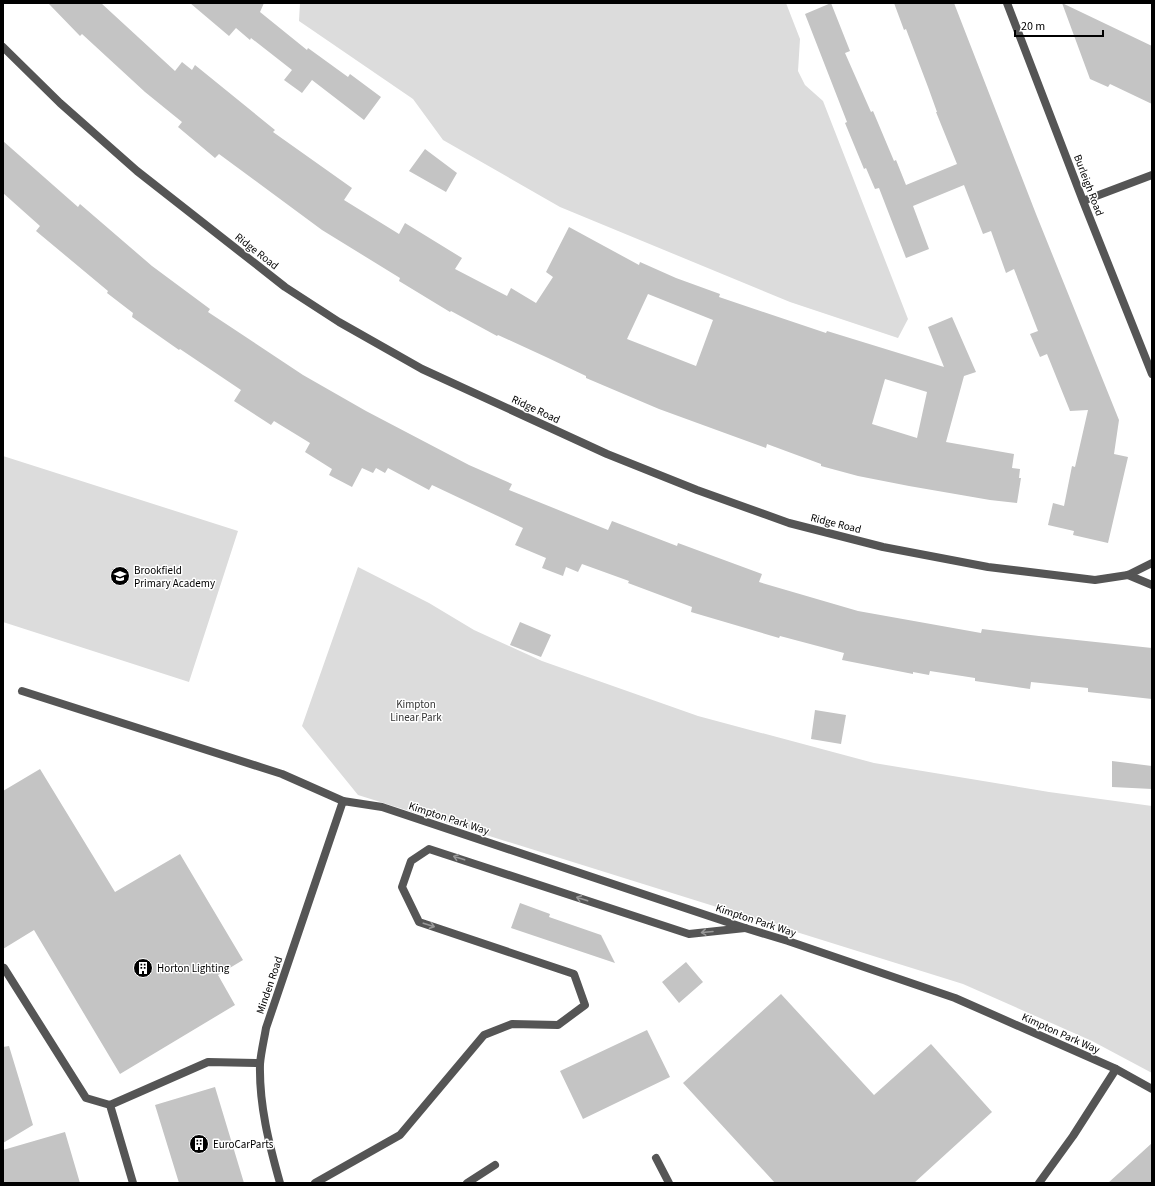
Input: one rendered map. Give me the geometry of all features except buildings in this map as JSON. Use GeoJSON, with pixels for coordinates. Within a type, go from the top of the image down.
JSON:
{"type":"FeatureCollection","features":[{"type":"Feature","properties":{"kind":"street","name":"Burleigh Road"},"geometry":{"type":"LineString","coordinates":[[1007,3],[1083,201],[1152,374]]}},
{"type":"Feature","properties":{"kind":"street","name":"Ridge Road"},"geometry":{"type":"LineString","coordinates":[[3,47],[60,103],[137,171],[285,287],[339,322],[422,368],[614,457],[697,490],[789,522],[883,547],[988,567],[1095,580],[1128,575],[1152,564]]}},
{"type":"Feature","properties":{"kind":"street"},"geometry":{"type":"LineString","coordinates":[[1083,201],[1152,175]]}},
{"type":"Feature","properties":{"kind":"street"},"geometry":{"type":"LineString","coordinates":[[1128,575],[1152,585]]}},
{"type":"Feature","properties":{"kind":"street","name":"Kimpton Park Way"},"geometry":{"type":"LineString","coordinates":[[22,691],[282,774],[343,801],[382,807],[788,941],[955,998],[1116,1069],[1152,1089]]}},
{"type":"Feature","properties":{"kind":"street","name":"Minden Road"},"geometry":{"type":"LineString","coordinates":[[280,1183],[269,1142],[261,1099],[260,1063],[266,1028],[343,801]]}},
{"type":"Feature","properties":{"kind":"street"},"geometry":{"type":"LineString","coordinates":[[315,1183],[400,1135],[484,1035],[512,1024],[558,1025],[585,1006],[574,974],[418,922],[402,887],[410,861],[429,848],[689,934],[746,928]]}},
{"type":"Feature","properties":{"kind":"street"},"geometry":{"type":"LineString","coordinates":[[4,968],[86,1098],[110,1105],[208,1062],[260,1063]]}},
{"type":"Feature","properties":{"kind":"street"},"geometry":{"type":"LineString","coordinates":[[1039,1183],[1073,1136],[1116,1069]]}},
{"type":"Feature","properties":{"kind":"street"},"geometry":{"type":"LineString","coordinates":[[110,1105],[133,1183]]}},
{"type":"Feature","properties":{"kind":"street"},"geometry":{"type":"LineString","coordinates":[[656,1158],[669,1183]]}},
{"type":"Feature","properties":{"kind":"street"},"geometry":{"type":"LineString","coordinates":[[467,1183],[495,1165]]}},
{"type":"Feature","properties":{"kind":"green space"},"geometry":{"type":"Polygon","coordinates":[[[300,3],[786,3],[800,39],[798,71],[805,85],[823,101],[908,319],[898,338],[790,302],[560,207],[443,140],[413,99],[299,21],[300,3]]]}},
{"type":"Feature","properties":{"kind":"green space","name":"Brookfield Primary Academy"},"geometry":{"type":"Polygon","coordinates":[[[3,456],[238,531],[189,682],[3,622],[3,456]]]}},
{"type":"Feature","properties":{"kind":"green space","name":"Kimpton Linear Park"},"geometry":{"type":"Polygon","coordinates":[[[358,567],[429,603],[474,630],[542,661],[698,716],[874,763],[1049,792],[1152,806],[1152,1073],[1092,1041],[963,984],[358,795],[302,726],[358,567]]]}},
{"type":"Feature","properties":{"kind":"place","name":"Brookfield Primary Academy"},"geometry":{"type":"Point","coordinates":[120,576]}},
{"type":"Feature","properties":{"kind":"place","name":"Horton Lighting"},"geometry":{"type":"Point","coordinates":[143,968]}},
{"type":"Feature","properties":{"kind":"place","name":"EuroCarParts"},"geometry":{"type":"Point","coordinates":[199,1144]}}]}
